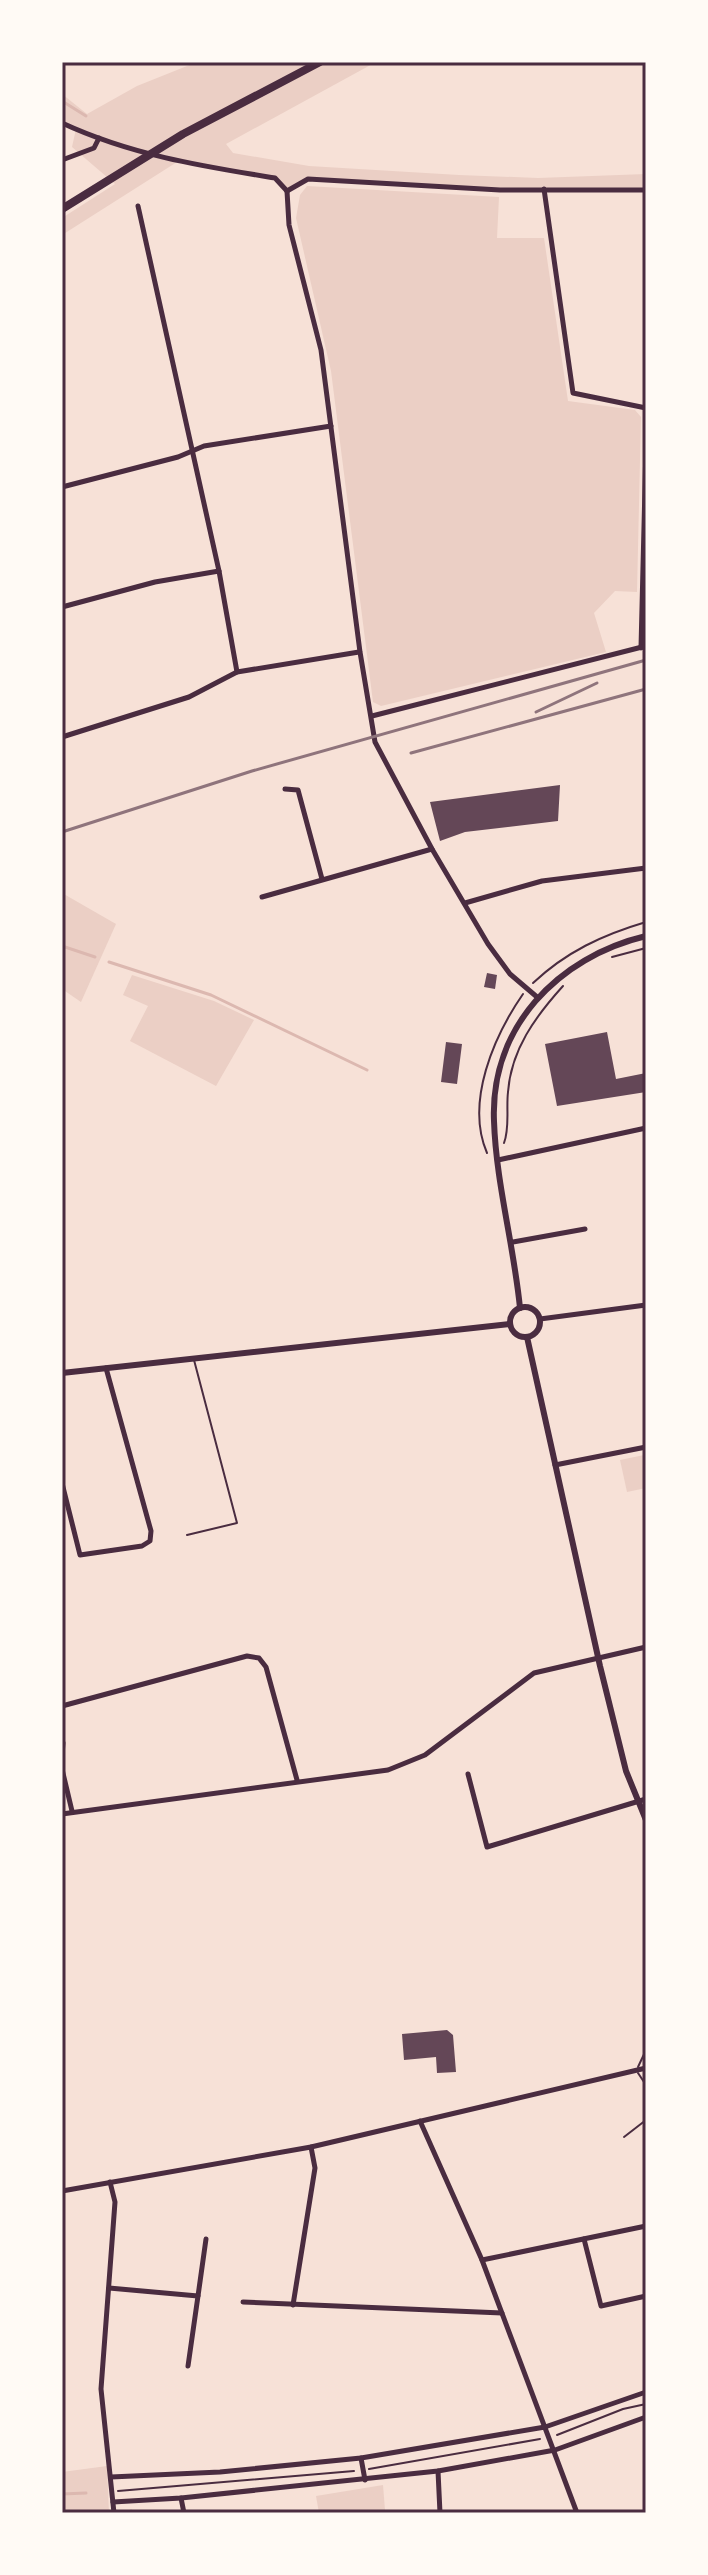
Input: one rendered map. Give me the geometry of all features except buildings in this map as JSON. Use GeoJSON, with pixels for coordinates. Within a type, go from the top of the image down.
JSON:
{"type":"FeatureCollection","features":[{"type":"Feature","properties":{"kind":"main road"},"geometry":{"type":"LineString","coordinates":[[62,209],[169,143],[320,62]]}},
{"type":"Feature","properties":{"kind":"street"},"geometry":{"type":"LineString","coordinates":[[62,123],[177,162],[275,178],[287,191],[289,225],[321,350],[360,652],[375,742],[432,849],[488,944],[510,974],[537,997]]}},
{"type":"Feature","properties":{"kind":"street"},"geometry":{"type":"LineString","coordinates":[[62,160],[94,148],[99,138]]}},
{"type":"Feature","properties":{"kind":"street"},"geometry":{"type":"LineString","coordinates":[[287,191],[308,179],[646,190]]}},
{"type":"Feature","properties":{"kind":"street"},"geometry":{"type":"LineString","coordinates":[[544,189],[573,393],[646,408]]}},
{"type":"Feature","properties":{"kind":"street"},"geometry":{"type":"LineString","coordinates":[[138,206],[219,571],[237,672]]}},
{"type":"Feature","properties":{"kind":"street"},"geometry":{"type":"LineString","coordinates":[[62,487],[192,450],[263,434],[331,426]]}},
{"type":"Feature","properties":{"kind":"street"},"geometry":{"type":"LineString","coordinates":[[371,716],[644,647],[646,446]]}},
{"type":"Feature","properties":{"kind":"street"},"geometry":{"type":"LineString","coordinates":[[62,607],[155,582],[219,571]]}},
{"type":"Feature","properties":{"kind":"street"},"geometry":{"type":"LineString","coordinates":[[62,737],[189,697],[237,672],[360,652]]}},
{"type":"Feature","properties":{"kind":"street"},"geometry":{"type":"LineString","coordinates":[[285,789],[298,790],[322,879]]}},
{"type":"Feature","properties":{"kind":"street"},"geometry":{"type":"LineString","coordinates":[[262,897],[432,849]]}},
{"type":"Feature","properties":{"kind":"street"},"geometry":{"type":"LineString","coordinates":[[465,903],[542,881],[646,868]]}},
{"type":"Feature","properties":{"kind":"street"},"geometry":{"type":"LineString","coordinates":[[520,1308],[494,1119],[498,1076],[510,1039],[537,997],[586,958],[646,936]]}},
{"type":"Feature","properties":{"kind":"street"},"geometry":{"type":"LineString","coordinates":[[498,1160],[646,1128]]}},
{"type":"Feature","properties":{"kind":"street"},"geometry":{"type":"LineString","coordinates":[[513,1242],[585,1229]]}},
{"type":"Feature","properties":{"kind":"street"},"geometry":{"type":"LineString","coordinates":[[540,1319],[646,1305]]}},
{"type":"Feature","properties":{"kind":"street"},"geometry":{"type":"LineString","coordinates":[[520,1308],[533,1309],[540,1319],[538,1331],[527,1337],[516,1334],[510,1324],[513,1314],[520,1308]]}},
{"type":"Feature","properties":{"kind":"street"},"geometry":{"type":"LineString","coordinates":[[62,1373],[510,1324]]}},
{"type":"Feature","properties":{"kind":"street"},"geometry":{"type":"LineString","coordinates":[[527,1337],[598,1658],[626,1771],[642,1800],[646,1820]]}},
{"type":"Feature","properties":{"kind":"street"},"geometry":{"type":"LineString","coordinates":[[62,1483],[80,1555],[142,1546],[150,1541],[151,1531],[106,1368]]}},
{"type":"Feature","properties":{"kind":"street"},"geometry":{"type":"LineString","coordinates":[[554,1466],[646,1447]]}},
{"type":"Feature","properties":{"kind":"street"},"geometry":{"type":"LineString","coordinates":[[62,1814],[297,1780],[366,1774],[399,1766],[425,1755],[534,1673],[646,1647]]}},
{"type":"Feature","properties":{"kind":"street"},"geometry":{"type":"LineString","coordinates":[[62,1706],[247,1656],[259,1658],[266,1667],[297,1780]]}},
{"type":"Feature","properties":{"kind":"street"},"geometry":{"type":"LineString","coordinates":[[62,1755],[63,1743]]}},
{"type":"Feature","properties":{"kind":"street"},"geometry":{"type":"LineString","coordinates":[[62,1769],[72,1811]]}},
{"type":"Feature","properties":{"kind":"street"},"geometry":{"type":"LineString","coordinates":[[468,1774],[487,1847],[642,1800]]}},
{"type":"Feature","properties":{"kind":"street"},"geometry":{"type":"LineString","coordinates":[[62,2191],[311,2147],[646,2068]]}},
{"type":"Feature","properties":{"kind":"street"},"geometry":{"type":"LineString","coordinates":[[420,2121],[482,2260],[577,2513]]}},
{"type":"Feature","properties":{"kind":"street"},"geometry":{"type":"LineString","coordinates":[[293,2305],[315,2168],[311,2147]]}},
{"type":"Feature","properties":{"kind":"street"},"geometry":{"type":"LineString","coordinates":[[110,2182],[115,2202],[101,2389],[114,2513]]}},
{"type":"Feature","properties":{"kind":"street"},"geometry":{"type":"LineString","coordinates":[[482,2260],[646,2226]]}},
{"type":"Feature","properties":{"kind":"street"},"geometry":{"type":"LineString","coordinates":[[188,2366],[206,2239]]}},
{"type":"Feature","properties":{"kind":"street"},"geometry":{"type":"LineString","coordinates":[[584,2239],[601,2306],[646,2296]]}},
{"type":"Feature","properties":{"kind":"street"},"geometry":{"type":"LineString","coordinates":[[109,2288],[198,2296]]}},
{"type":"Feature","properties":{"kind":"street"},"geometry":{"type":"LineString","coordinates":[[243,2302],[502,2313]]}},
{"type":"Feature","properties":{"kind":"street"},"geometry":{"type":"LineString","coordinates":[[111,2477],[361,2458],[545,2427],[646,2392]]}},
{"type":"Feature","properties":{"kind":"street"},"geometry":{"type":"LineString","coordinates":[[113,2502],[181,2498],[438,2471],[555,2450],[646,2417]]}},
{"type":"Feature","properties":{"kind":"street"},"geometry":{"type":"LineString","coordinates":[[361,2458],[365,2480]]}},
{"type":"Feature","properties":{"kind":"street"},"geometry":{"type":"LineString","coordinates":[[438,2471],[440,2513]]}},
{"type":"Feature","properties":{"kind":"street"},"geometry":{"type":"LineString","coordinates":[[181,2498],[184,2513]]}},
{"type":"Feature","properties":{"kind":"lane"},"geometry":{"type":"LineString","coordinates":[[187,1535],[237,1523],[193,1359]]}},
{"type":"Feature","properties":{"kind":"lane"},"geometry":{"type":"LineString","coordinates":[[646,2050],[637,2070],[646,2085]]}},
{"type":"Feature","properties":{"kind":"lane"},"geometry":{"type":"LineString","coordinates":[[624,2137],[646,2120]]}},
{"type":"Feature","properties":{"kind":"path"},"geometry":{"type":"LineString","coordinates":[[571,979],[544,1007],[518,1050],[508,1092],[507,1136],[498,1160],[485,1152],[482,1128],[485,1077],[494,1046],[527,989],[553,964],[581,947],[604,935],[646,922]]}},
{"type":"Feature","properties":{"kind":"path"},"geometry":{"type":"LineString","coordinates":[[605,959],[646,948]]}},
{"type":"Feature","properties":{"kind":"shaded area"},"geometry":{"type":"Polygon","coordinates":[[[197,62],[376,62],[226,144],[233,153],[309,166],[459,175],[538,178],[646,174],[646,190],[500,190],[308,179],[287,191],[275,178],[177,162],[62,235],[62,218],[115,184],[72,147],[76,129],[62,123],[62,94],[87,114],[137,86],[197,62]]]}},
{"type":"Feature","properties":{"kind":"shaded area"},"geometry":{"type":"Polygon","coordinates":[[[307,186],[499,197],[497,238],[544,238],[568,401],[635,410],[641,417],[637,592],[615,591],[594,613],[606,652],[381,706],[373,702],[331,371],[296,218],[300,195],[307,186]]]}},
{"type":"Feature","properties":{"kind":"shaded area"},"geometry":{"type":"Polygon","coordinates":[[[62,893],[116,924],[81,1002],[62,989],[62,893]]]}},
{"type":"Feature","properties":{"kind":"shaded area"},"geometry":{"type":"Polygon","coordinates":[[[132,975],[214,1001],[254,1020],[216,1086],[130,1041],[148,1006],[123,995],[132,975]]]}},
{"type":"Feature","properties":{"kind":"shaded area"},"geometry":{"type":"Polygon","coordinates":[[[644,1455],[646,1488],[627,1492],[620,1460],[644,1455]]]}},
{"type":"Feature","properties":{"kind":"shaded area"},"geometry":{"type":"Polygon","coordinates":[[[107,2466],[109,2513],[62,2513],[62,2472],[107,2466]]]}},
{"type":"Feature","properties":{"kind":"shaded area"},"geometry":{"type":"Polygon","coordinates":[[[383,2485],[385,2510],[319,2513],[316,2496],[383,2485]]]}},
{"type":"Feature","properties":{"kind":"waterway"},"geometry":{"type":"LineString","coordinates":[[62,101],[86,116]]}},
{"type":"Feature","properties":{"kind":"waterway"},"geometry":{"type":"LineString","coordinates":[[62,946],[95,957]]}},
{"type":"Feature","properties":{"kind":"waterway"},"geometry":{"type":"LineString","coordinates":[[109,962],[211,995],[367,1070]]}},
{"type":"Feature","properties":{"kind":"waterway"},"geometry":{"type":"LineString","coordinates":[[62,2494],[86,2493]]}},
{"type":"Feature","properties":{"kind":"railway"},"geometry":{"type":"LineString","coordinates":[[62,832],[252,771],[646,660]]}},
{"type":"Feature","properties":{"kind":"railway"},"geometry":{"type":"LineString","coordinates":[[536,712],[597,683]]}},
{"type":"Feature","properties":{"kind":"railway"},"geometry":{"type":"LineString","coordinates":[[411,753],[646,689]]}}]}
